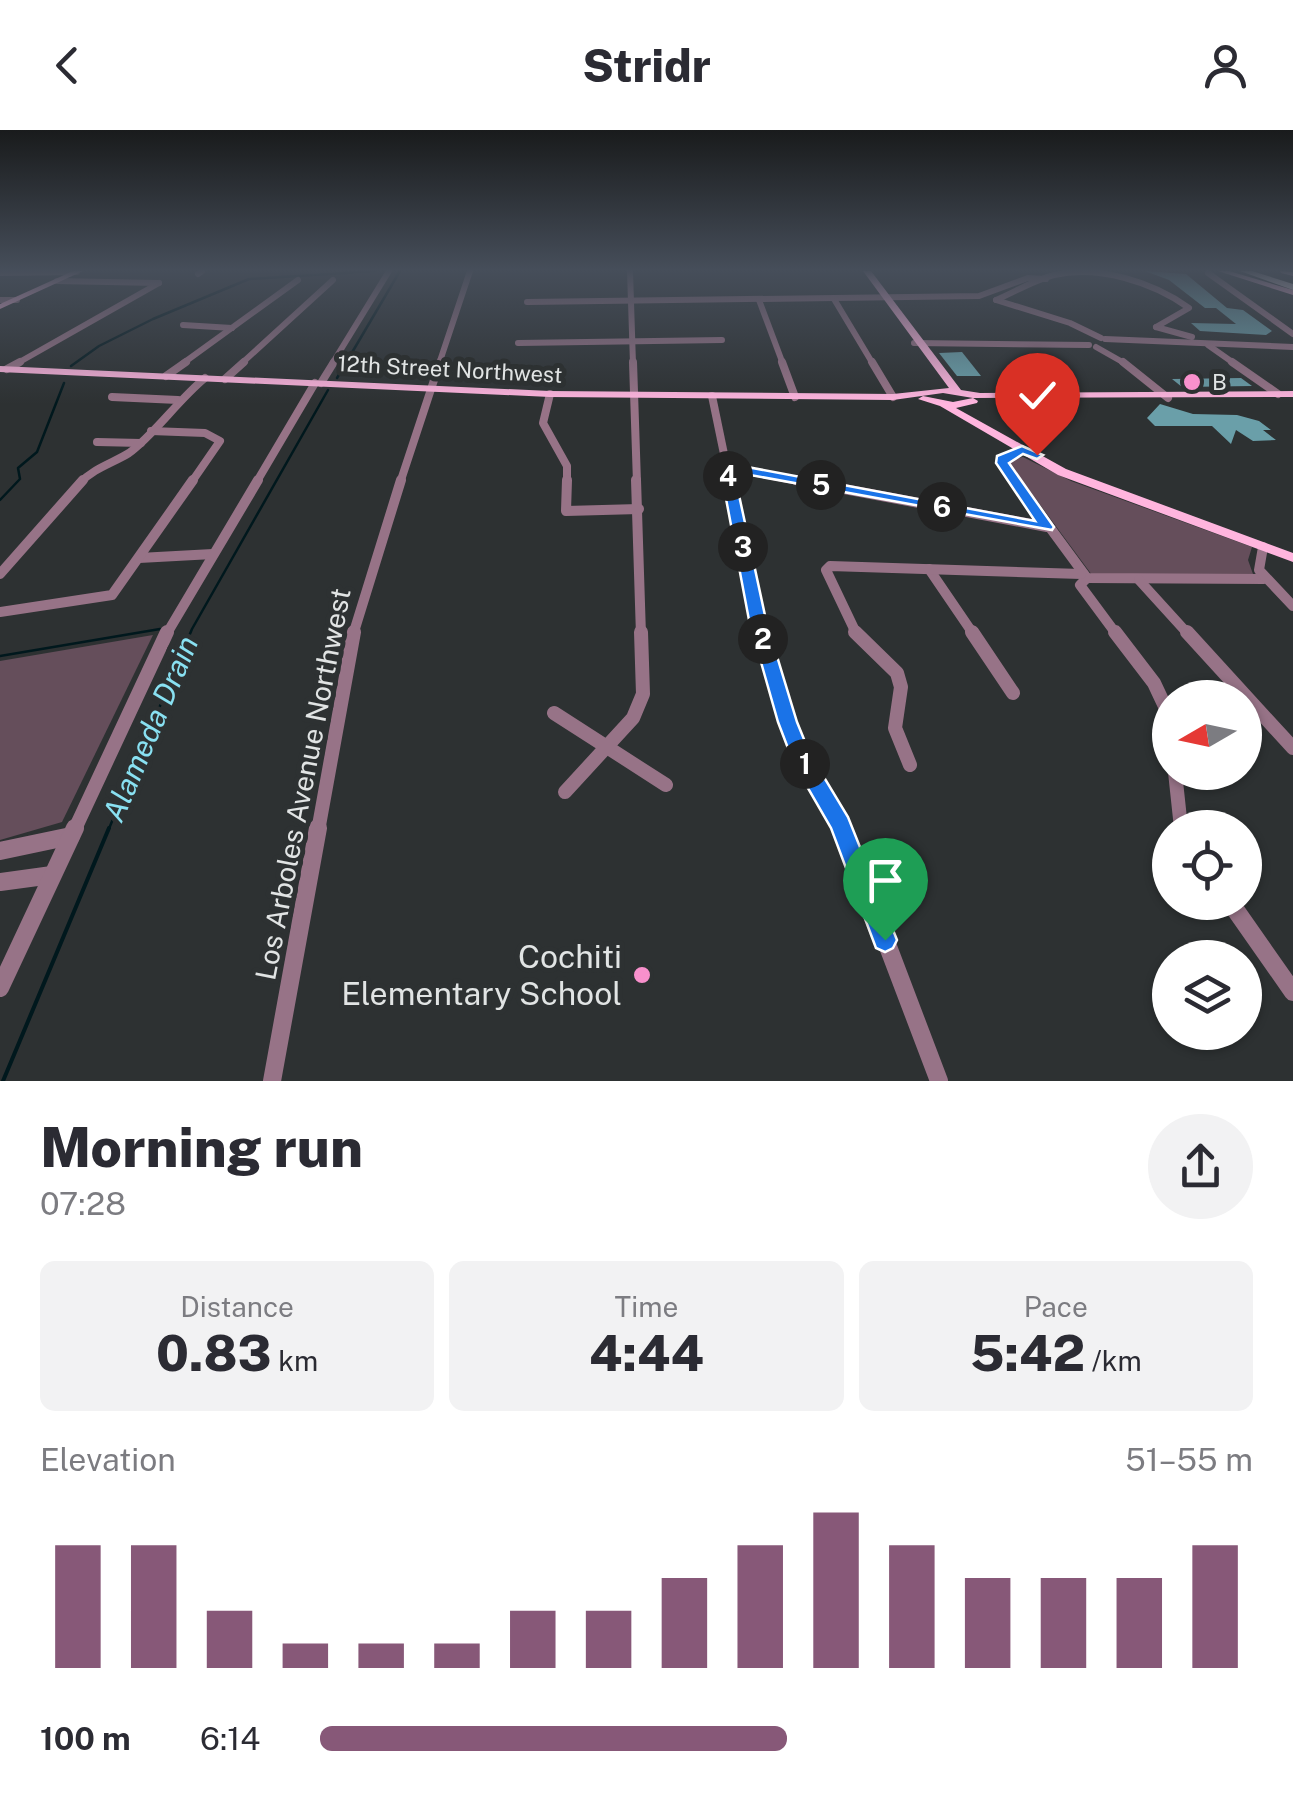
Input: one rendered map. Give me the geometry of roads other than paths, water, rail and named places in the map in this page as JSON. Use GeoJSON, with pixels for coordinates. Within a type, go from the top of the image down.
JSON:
{"type":"FeatureCollection","features":[{"type":"Feature","properties":{"kind":"main road"},"geometry":{"type":"LineString","coordinates":[[898,315],[984,428]]}},
{"type":"Feature","properties":{"kind":"main road"},"geometry":{"type":"LineString","coordinates":[[919,343],[940,381],[938,397],[1025,452],[1109,492],[1293,554]]}},
{"type":"Feature","properties":{"kind":"main road","name":"12th Street Northwest"},"geometry":{"type":"LineString","coordinates":[[4,369],[550,394],[961,399]]}},
{"type":"Feature","properties":{"kind":"main road"},"geometry":{"type":"LineString","coordinates":[[1164,396],[1293,396]]}},
{"type":"Feature","properties":{"kind":"main road"},"geometry":{"type":"LineString","coordinates":[[961,399],[1293,396]]}},
{"type":"Feature","properties":{"kind":"main road"},"geometry":{"type":"LineString","coordinates":[[1025,452],[1293,554]]}},
{"type":"Feature","properties":{"kind":"street"},"geometry":{"type":"LineString","coordinates":[[4,369],[102,315]]}},
{"type":"Feature","properties":{"kind":"street"},"geometry":{"type":"LineString","coordinates":[[166,376],[249,315]]}},
{"type":"Feature","properties":{"kind":"street"},"geometry":{"type":"LineString","coordinates":[[224,379],[294,315]]}},
{"type":"Feature","properties":{"kind":"street"},"geometry":{"type":"LineString","coordinates":[[0,988],[166,632],[361,315]]}},
{"type":"Feature","properties":{"kind":"street","name":"Los Arboles Avenue Northwest"},"geometry":{"type":"LineString","coordinates":[[272,1081],[357,614],[455,315]]}},
{"type":"Feature","properties":{"kind":"street"},"geometry":{"type":"LineString","coordinates":[[565,792],[634,718],[643,694],[632,315]]}},
{"type":"Feature","properties":{"kind":"street"},"geometry":{"type":"LineString","coordinates":[[765,315],[796,397]]}},
{"type":"Feature","properties":{"kind":"street"},"geometry":{"type":"LineString","coordinates":[[844,315],[896,397]]}},
{"type":"Feature","properties":{"kind":"street"},"geometry":{"type":"LineString","coordinates":[[1042,315],[1080,328],[1164,396]]}},
{"type":"Feature","properties":{"kind":"street"},"geometry":{"type":"LineString","coordinates":[[1175,315],[1156,327],[1207,342],[1278,394]]}},
{"type":"Feature","properties":{"kind":"street"},"geometry":{"type":"LineString","coordinates":[[1267,315],[1293,334]]}},
{"type":"Feature","properties":{"kind":"street"},"geometry":{"type":"LineString","coordinates":[[184,325],[232,328]]}},
{"type":"Feature","properties":{"kind":"street"},"geometry":{"type":"LineString","coordinates":[[1080,328],[1164,396]]}},
{"type":"Feature","properties":{"kind":"street"},"geometry":{"type":"LineString","coordinates":[[518,343],[722,340]]}},
{"type":"Feature","properties":{"kind":"street"},"geometry":{"type":"LineString","coordinates":[[919,343],[1207,342],[1293,347]]}},
{"type":"Feature","properties":{"kind":"street"},"geometry":{"type":"LineString","coordinates":[[0,574],[88,474],[141,443],[178,400],[205,378]]}},
{"type":"Feature","properties":{"kind":"street"},"geometry":{"type":"LineString","coordinates":[[550,394],[544,423],[568,466],[566,510],[638,510]]}},
{"type":"Feature","properties":{"kind":"street"},"geometry":{"type":"LineString","coordinates":[[712,396],[758,620],[788,722],[801,758],[841,824],[939,1081]]}},
{"type":"Feature","properties":{"kind":"street"},"geometry":{"type":"LineString","coordinates":[[112,397],[178,400]]}},
{"type":"Feature","properties":{"kind":"street"},"geometry":{"type":"LineString","coordinates":[[0,612],[112,595],[220,441],[205,433],[151,432]]}},
{"type":"Feature","properties":{"kind":"street"},"geometry":{"type":"LineString","coordinates":[[96,442],[141,443]]}},
{"type":"Feature","properties":{"kind":"street"},"geometry":{"type":"LineString","coordinates":[[1025,452],[1002,458],[1002,463],[1084,576]]}},
{"type":"Feature","properties":{"kind":"street"},"geometry":{"type":"LineString","coordinates":[[726,467],[1047,527]]}},
{"type":"Feature","properties":{"kind":"street"},"geometry":{"type":"LineString","coordinates":[[1263,547],[1258,560],[1264,579],[1293,606]]}},
{"type":"Feature","properties":{"kind":"street"},"geometry":{"type":"LineString","coordinates":[[139,558],[213,554]]}},
{"type":"Feature","properties":{"kind":"street"},"geometry":{"type":"LineString","coordinates":[[910,765],[896,728],[900,687],[897,674],[856,634],[826,570],[830,566],[1139,580],[1264,579]]}},
{"type":"Feature","properties":{"kind":"street"},"geometry":{"type":"LineString","coordinates":[[929,569],[1013,694]]}},
{"type":"Feature","properties":{"kind":"street"},"geometry":{"type":"LineString","coordinates":[[1084,576],[1080,585],[1095,610],[1152,683]]}},
{"type":"Feature","properties":{"kind":"street"},"geometry":{"type":"LineString","coordinates":[[1139,580],[1293,748]]}},
{"type":"Feature","properties":{"kind":"street"},"geometry":{"type":"LineString","coordinates":[[554,714],[666,786]]}},
{"type":"Feature","properties":{"kind":"street"},"geometry":{"type":"LineString","coordinates":[[0,850],[71,836]]}},
{"type":"Feature","properties":{"kind":"street"},"geometry":{"type":"LineString","coordinates":[[0,882],[52,875]]}},
{"type":"Feature","properties":{"kind":"street"},"geometry":{"type":"LineString","coordinates":[[1243,920],[1293,992]]}},
{"type":"Feature","properties":{"kind":"waterway"},"geometry":{"type":"LineString","coordinates":[[71,366],[99,346],[162,315]]}},
{"type":"Feature","properties":{"kind":"waterway","name":"Alameda Drain"},"geometry":{"type":"LineString","coordinates":[[337,378],[374,315]]}},
{"type":"Feature","properties":{"kind":"waterway"},"geometry":{"type":"LineString","coordinates":[[0,500],[20,479],[18,468],[37,452],[64,383]]}},
{"type":"Feature","properties":{"kind":"waterway","name":"Alameda Drain"},"geometry":{"type":"LineString","coordinates":[[108,831],[192,629],[328,390]]}},
{"type":"Feature","properties":{"kind":"waterway"},"geometry":{"type":"LineString","coordinates":[[0,656],[160,629]]}},
{"type":"Feature","properties":{"kind":"waterway","name":"Alameda Drain"},"geometry":{"type":"LineString","coordinates":[[3,1081],[109,828]]}},
{"type":"Feature","properties":{"kind":"place","name":"B"},"geometry":{"type":"Point","coordinates":[1192,382]}},
{"type":"Feature","properties":{"kind":"place","name":"Cochiti Elementary School"},"geometry":{"type":"Point","coordinates":[642,975]}}]}
